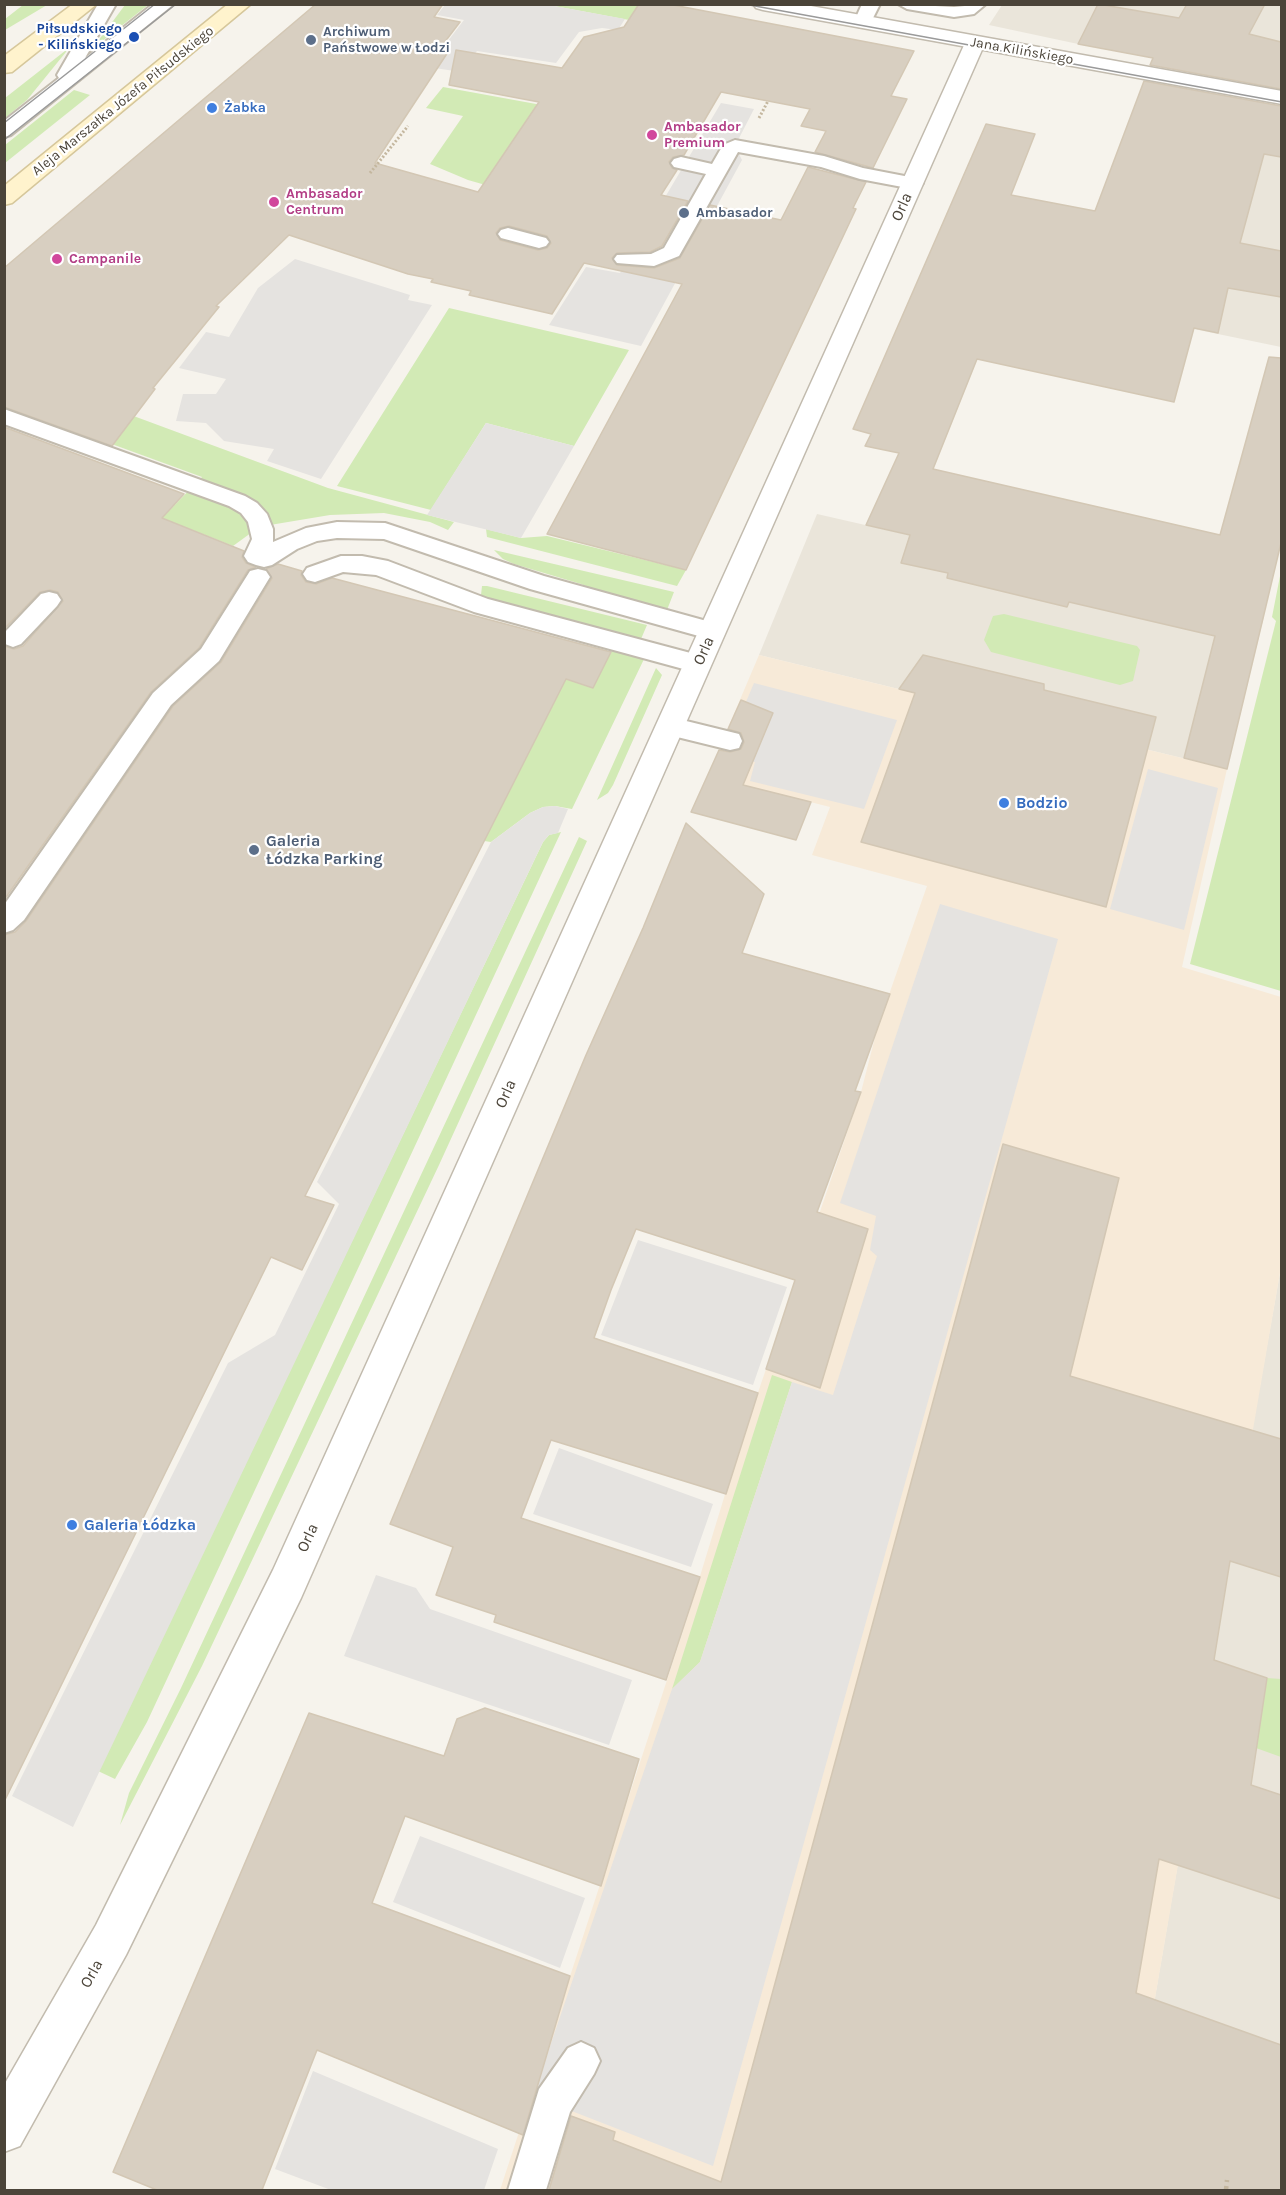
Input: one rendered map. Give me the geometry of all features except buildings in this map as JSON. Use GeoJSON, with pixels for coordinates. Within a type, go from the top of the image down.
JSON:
{"type":"FeatureCollection","features":[{"type":"Feature","properties":{"kind":"main road"},"geometry":{"type":"LineString","coordinates":[[4,67],[87,4]]}},
{"type":"Feature","properties":{"kind":"main road","name":"Aleja Marszałka Józefa Piłsudskiego"},"geometry":{"type":"LineString","coordinates":[[4,198],[241,4]]}},
{"type":"Feature","properties":{"kind":"street","name":"Jana Kilińskiego"},"geometry":{"type":"LineString","coordinates":[[763,4],[867,14],[975,43],[1281,98]]}},
{"type":"Feature","properties":{"kind":"street","name":"Orla"},"geometry":{"type":"LineString","coordinates":[[4,2130],[111,1940],[287,1584],[975,43]]}},
{"type":"Feature","properties":{"kind":"lane"},"geometry":{"type":"LineString","coordinates":[[57,90],[108,4]]}},
{"type":"Feature","properties":{"kind":"lane"},"geometry":{"type":"LineString","coordinates":[[4,131],[165,4]]}},
{"type":"Feature","properties":{"kind":"lane"},"geometry":{"type":"LineString","coordinates":[[907,4],[954,12],[968,10],[977,4]]}},
{"type":"Feature","properties":{"kind":"lane"},"geometry":{"type":"LineString","coordinates":[[624,260],[654,260],[672,252],[698,186],[718,171],[730,149],[735,146],[824,162],[860,173],[913,183]]}},
{"type":"Feature","properties":{"kind":"lane"},"geometry":{"type":"LineString","coordinates":[[681,163],[718,171]]}},
{"type":"Feature","properties":{"kind":"lane"},"geometry":{"type":"LineString","coordinates":[[508,234],[539,242]]}},
{"type":"Feature","properties":{"kind":"lane"},"geometry":{"type":"LineString","coordinates":[[4,922],[15,912],[162,699],[210,655],[259,564],[263,539],[259,520],[249,508],[237,501],[12,419]]}},
{"type":"Feature","properties":{"kind":"lane"},"geometry":{"type":"LineString","coordinates":[[259,564],[289,543],[314,534],[337,530],[385,531],[538,583],[713,632]]}},
{"type":"Feature","properties":{"kind":"lane"},"geometry":{"type":"LineString","coordinates":[[315,574],[341,564],[380,567],[482,606],[698,664]]}},
{"type":"Feature","properties":{"kind":"lane"},"geometry":{"type":"LineString","coordinates":[[13,638],[49,600]]}},
{"type":"Feature","properties":{"kind":"lane"},"geometry":{"type":"LineString","coordinates":[[670,726],[730,741]]}},
{"type":"Feature","properties":{"kind":"lane"},"geometry":{"type":"LineString","coordinates":[[527,2190],[553,2103],[581,2061]]}},
{"type":"Feature","properties":{"kind":"path"},"geometry":{"type":"LineString","coordinates":[[756,124],[768,101]]}},
{"type":"Feature","properties":{"kind":"path"},"geometry":{"type":"LineString","coordinates":[[370,173],[408,126]]}},
{"type":"Feature","properties":{"kind":"path"},"geometry":{"type":"LineString","coordinates":[[398,129],[405,130]]}},
{"type":"Feature","properties":{"kind":"path"},"geometry":{"type":"LineString","coordinates":[[1226,2190],[1227,2180]]}},
{"type":"Feature","properties":{"kind":"shaded area"},"geometry":{"type":"Polygon","coordinates":[[[445,5],[549,5],[625,19],[618,30],[602,28],[579,32],[556,63],[477,51],[461,72],[428,67],[464,20],[437,15],[445,5]]]}},
{"type":"Feature","properties":{"kind":"shaded area"},"geometry":{"type":"Polygon","coordinates":[[[1002,5],[1281,5],[1281,81],[1078,44],[989,25],[1002,5]]]}},
{"type":"Feature","properties":{"kind":"shaded area","name":"Ambasador"},"geometry":{"type":"Polygon","coordinates":[[[721,103],[754,109],[735,146],[742,160],[641,346],[549,325],[586,267],[620,273],[721,103]]]}},
{"type":"Feature","properties":{"kind":"shaded area"},"geometry":{"type":"Polygon","coordinates":[[[1214,104],[1281,116],[1281,347],[1116,313],[1214,104]]]}},
{"type":"Feature","properties":{"kind":"shaded area"},"geometry":{"type":"Polygon","coordinates":[[[295,259],[410,295],[408,300],[432,305],[321,479],[267,461],[274,449],[224,441],[206,423],[176,421],[183,394],[216,394],[226,379],[179,368],[206,332],[229,337],[258,288],[295,259]]]}},
{"type":"Feature","properties":{"kind":"shaded area"},"geometry":{"type":"Polygon","coordinates":[[[486,423],[574,446],[521,538],[427,515],[486,423]]]}},
{"type":"Feature","properties":{"kind":"shaded area"},"geometry":{"type":"Polygon","coordinates":[[[817,514],[1264,616],[1227,769],[759,655],[817,514]]]}},
{"type":"Feature","properties":{"kind":"shaded area"},"geometry":{"type":"Polygon","coordinates":[[[759,655],[1227,769],[1182,967],[1281,997],[1281,1267],[1122,2190],[500,2190],[686,1622],[741,1442],[861,1092],[878,1026],[927,886],[812,855],[830,807],[743,785],[751,765],[716,756],[759,655]]]}},
{"type":"Feature","properties":{"kind":"shaded area"},"geometry":{"type":"Polygon","coordinates":[[[754,683],[897,720],[864,809],[750,781],[755,762],[723,756],[754,683]]]}},
{"type":"Feature","properties":{"kind":"shaded area"},"geometry":{"type":"Polygon","coordinates":[[[1148,769],[1218,788],[1184,930],[1110,909],[1148,769]]]}},
{"type":"Feature","properties":{"kind":"shaded area"},"geometry":{"type":"Polygon","coordinates":[[[555,806],[568,809],[558,833],[549,835],[543,842],[73,1827],[12,1796],[228,1363],[275,1335],[339,1204],[317,1182],[491,842],[530,813],[543,807],[555,806]]]}},
{"type":"Feature","properties":{"kind":"shaded area"},"geometry":{"type":"Polygon","coordinates":[[[940,904],[1058,939],[713,2166],[533,2096],[672,1689],[700,1662],[792,1382],[833,1395],[877,1256],[870,1250],[876,1216],[840,1203],[940,904]]]}},
{"type":"Feature","properties":{"kind":"shaded area"},"geometry":{"type":"Polygon","coordinates":[[[638,1240],[787,1287],[753,1385],[601,1335],[638,1240]]]}},
{"type":"Feature","properties":{"kind":"shaded area"},"geometry":{"type":"Polygon","coordinates":[[[1281,1267],[1281,2190],[1122,2190],[1252,1430],[1281,1267]]]}},
{"type":"Feature","properties":{"kind":"shaded area"},"geometry":{"type":"Polygon","coordinates":[[[559,1448],[713,1504],[691,1567],[533,1514],[559,1448]]]}},
{"type":"Feature","properties":{"kind":"shaded area"},"geometry":{"type":"Polygon","coordinates":[[[376,1575],[416,1588],[430,1609],[632,1680],[609,1745],[344,1656],[376,1575]]]}},
{"type":"Feature","properties":{"kind":"shaded area"},"geometry":{"type":"Polygon","coordinates":[[[420,1836],[585,1898],[560,1968],[393,1902],[420,1836]]]}},
{"type":"Feature","properties":{"kind":"shaded area"},"geometry":{"type":"Polygon","coordinates":[[[313,2071],[498,2149],[484,2190],[331,2190],[275,2169],[313,2071]]]}},
{"type":"Feature","properties":{"kind":"green space"},"geometry":{"type":"Polygon","coordinates":[[[23,5],[47,5],[5,30],[5,19],[23,5]]]}},
{"type":"Feature","properties":{"kind":"green space"},"geometry":{"type":"Polygon","coordinates":[[[125,5],[148,5],[92,49],[125,5]]]}},
{"type":"Feature","properties":{"kind":"green space"},"geometry":{"type":"Polygon","coordinates":[[[549,5],[639,5],[629,20],[549,5]]]}},
{"type":"Feature","properties":{"kind":"green space"},"geometry":{"type":"Polygon","coordinates":[[[70,47],[27,100],[5,118],[5,98],[70,47]]]}},
{"type":"Feature","properties":{"kind":"green space"},"geometry":{"type":"Polygon","coordinates":[[[443,87],[569,110],[503,190],[468,180],[430,164],[463,116],[426,108],[443,87]]]}},
{"type":"Feature","properties":{"kind":"green space"},"geometry":{"type":"Polygon","coordinates":[[[74,90],[90,95],[5,163],[5,145],[74,90]]]}},
{"type":"Feature","properties":{"kind":"green space"},"geometry":{"type":"Polygon","coordinates":[[[449,308],[629,350],[574,446],[486,423],[431,510],[337,486],[449,308]]]}},
{"type":"Feature","properties":{"kind":"green space"},"geometry":{"type":"Polygon","coordinates":[[[4,368],[328,488],[454,522],[448,530],[430,522],[384,513],[330,515],[270,525],[255,530],[233,546],[162,518],[202,477],[5,405],[4,368]]]}},
{"type":"Feature","properties":{"kind":"green space"},"geometry":{"type":"Polygon","coordinates":[[[486,529],[521,538],[547,536],[686,570],[677,586],[487,537],[486,529]]]}},
{"type":"Feature","properties":{"kind":"green space"},"geometry":{"type":"Polygon","coordinates":[[[494,550],[674,592],[667,610],[657,609],[514,564],[503,559],[494,550]]]}},
{"type":"Feature","properties":{"kind":"green space"},"geometry":{"type":"Polygon","coordinates":[[[1281,571],[1281,991],[1190,964],[1276,621],[1272,617],[1281,571]]]}},
{"type":"Feature","properties":{"kind":"green space"},"geometry":{"type":"Polygon","coordinates":[[[482,586],[647,625],[641,639],[503,606],[481,595],[482,586]]]}},
{"type":"Feature","properties":{"kind":"green space"},"geometry":{"type":"Polygon","coordinates":[[[1004,614],[1137,646],[1140,650],[1133,681],[1120,685],[991,652],[984,640],[993,616],[1004,614]]]}},
{"type":"Feature","properties":{"kind":"green space"},"geometry":{"type":"Polygon","coordinates":[[[613,648],[645,657],[572,809],[555,806],[543,807],[530,813],[491,842],[484,841],[566,679],[593,687],[613,648]]]}},
{"type":"Feature","properties":{"kind":"green space"},"geometry":{"type":"Polygon","coordinates":[[[656,668],[662,675],[613,785],[608,793],[597,800],[656,668]]]}},
{"type":"Feature","properties":{"kind":"green space"},"geometry":{"type":"Polygon","coordinates":[[[561,832],[147,1722],[115,1779],[98,1771],[543,842],[549,835],[561,832]]]}},
{"type":"Feature","properties":{"kind":"green space"},"geometry":{"type":"Polygon","coordinates":[[[579,837],[587,841],[439,1165],[202,1666],[120,1825],[129,1793],[181,1688],[579,837]]]}},
{"type":"Feature","properties":{"kind":"green space"},"geometry":{"type":"Polygon","coordinates":[[[772,1375],[792,1382],[700,1662],[672,1689],[772,1375]]]}},
{"type":"Feature","properties":{"kind":"green space"},"geometry":{"type":"Polygon","coordinates":[[[1267,1678],[1281,1679],[1281,1757],[1256,1748],[1267,1678]]]}},
{"type":"Feature","properties":{"kind":"tram line"},"geometry":{"type":"LineString","coordinates":[[4,123],[155,4]]}},
{"type":"Feature","properties":{"kind":"tram line"},"geometry":{"type":"LineString","coordinates":[[4,140],[176,4]]}},
{"type":"Feature","properties":{"kind":"tram line"},"geometry":{"type":"LineString","coordinates":[[744,4],[1282,102]]}},
{"type":"Feature","properties":{"kind":"place","name":"Piłsudskiego - Kilińskiego"},"geometry":{"type":"Point","coordinates":[134,37]}},
{"type":"Feature","properties":{"kind":"place","name":"Archiwum Państwowe w Łodzi"},"geometry":{"type":"Point","coordinates":[311,40]}},
{"type":"Feature","properties":{"kind":"place","name":"Żabka"},"geometry":{"type":"Point","coordinates":[212,108]}},
{"type":"Feature","properties":{"kind":"place","name":"Ambasador Premium"},"geometry":{"type":"Point","coordinates":[652,135]}},
{"type":"Feature","properties":{"kind":"place","name":"Ambasador Centrum"},"geometry":{"type":"Point","coordinates":[274,202]}},
{"type":"Feature","properties":{"kind":"place","name":"Ambasador"},"geometry":{"type":"Point","coordinates":[684,213]}},
{"type":"Feature","properties":{"kind":"place","name":"Campanile"},"geometry":{"type":"Point","coordinates":[57,259]}},
{"type":"Feature","properties":{"kind":"place","name":"Bodzio"},"geometry":{"type":"Point","coordinates":[1004,803]}},
{"type":"Feature","properties":{"kind":"place","name":"Galeria Łódzka Parking"},"geometry":{"type":"Point","coordinates":[254,850]}},
{"type":"Feature","properties":{"kind":"place","name":"Galeria Łódzka"},"geometry":{"type":"Point","coordinates":[72,1525]}}]}
